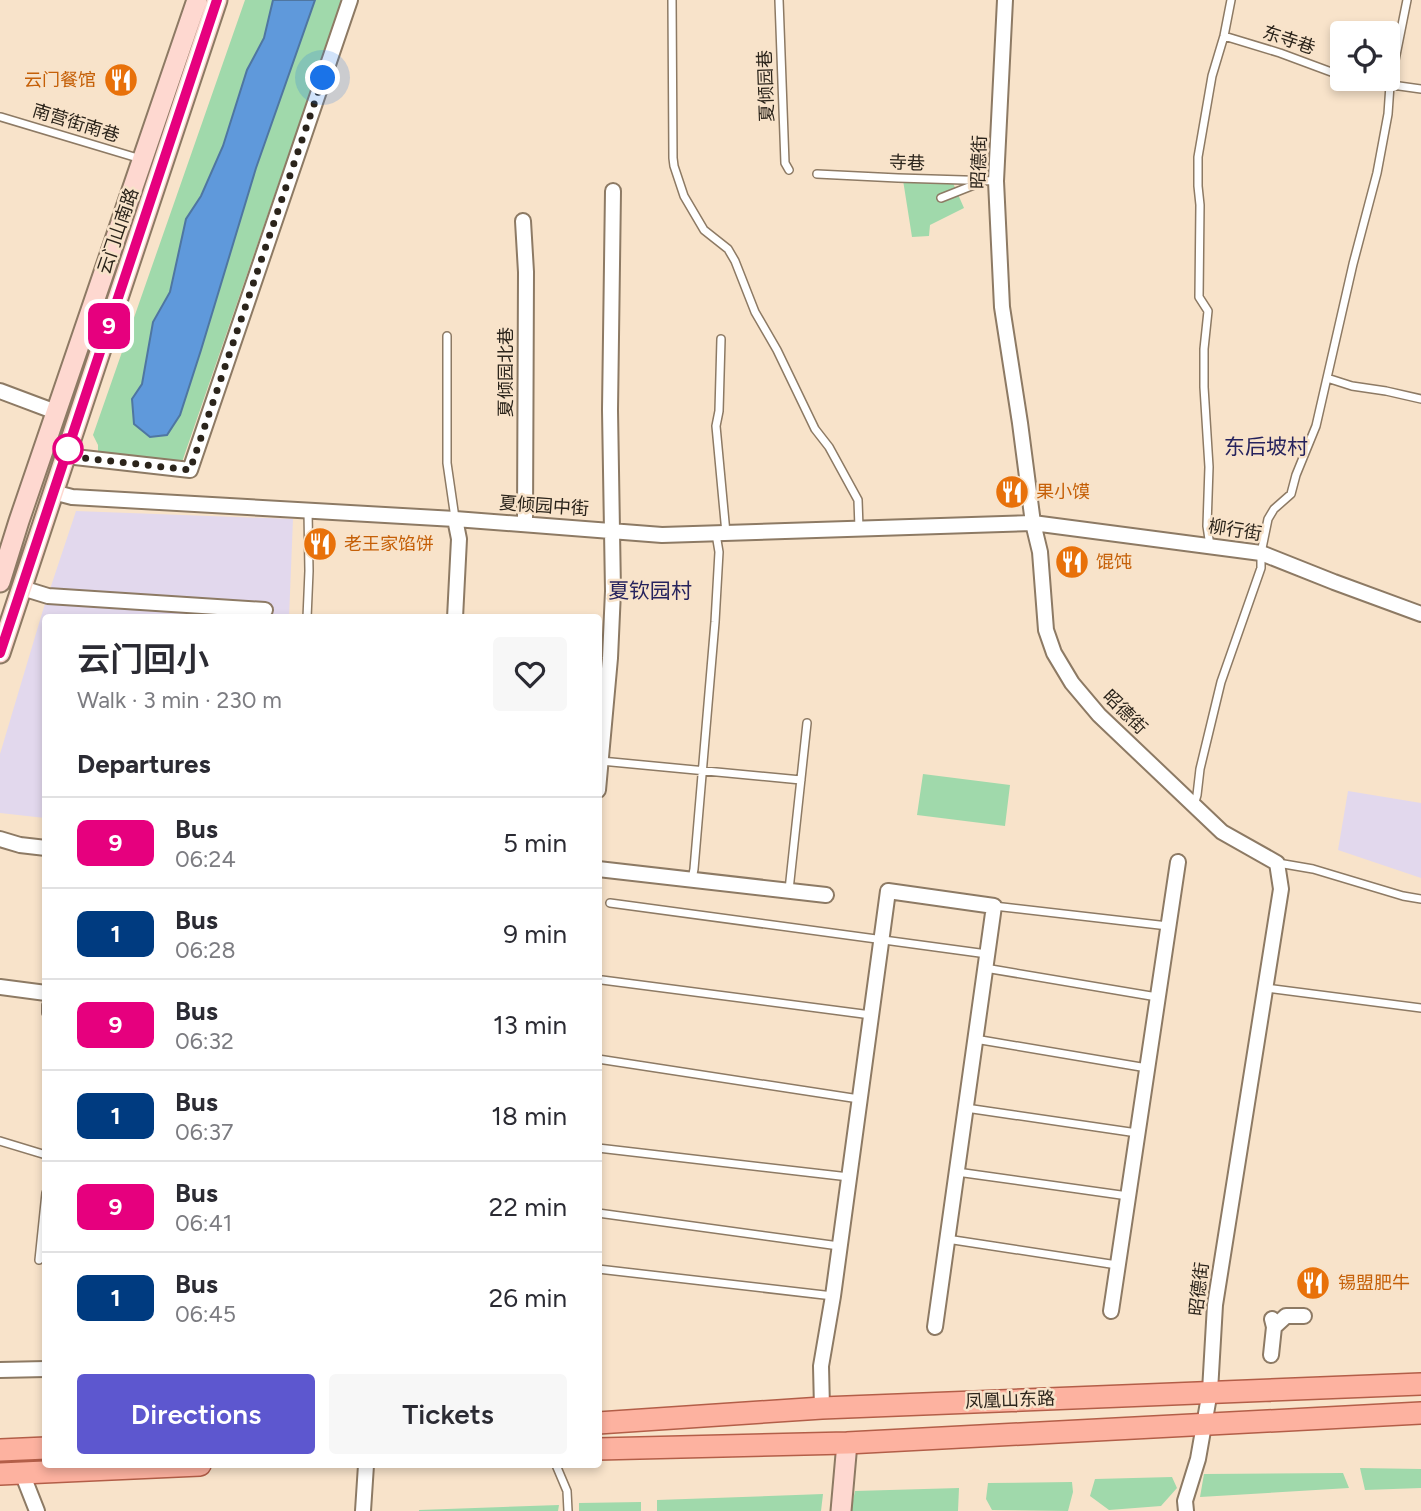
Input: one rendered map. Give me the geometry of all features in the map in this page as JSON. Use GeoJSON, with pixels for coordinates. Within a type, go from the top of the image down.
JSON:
{"type":"FeatureCollection","features":[{"type":"Feature","properties":{"kind":"main road","name":"云门山南路"},"geometry":{"type":"LineString","coordinates":[[0,582],[197,0]]}},
{"type":"Feature","properties":{"kind":"main road","name":"云门山南路"},"geometry":{"type":"LineString","coordinates":[[0,653],[217,0]]}},
{"type":"Feature","properties":{"kind":"main road","name":"凤凰山东路"},"geometry":{"type":"LineString","coordinates":[[602,1423],[822,1408],[1421,1384]]}},
{"type":"Feature","properties":{"kind":"main road","name":"凤凰山东路"},"geometry":{"type":"LineString","coordinates":[[602,1449],[847,1443],[1421,1413]]}},
{"type":"Feature","properties":{"kind":"main road"},"geometry":{"type":"LineString","coordinates":[[841,1511],[847,1443]]}},
{"type":"Feature","properties":{"kind":"main road"},"geometry":{"type":"LineString","coordinates":[[0,1450],[42,1448]]}},
{"type":"Feature","properties":{"kind":"main road"},"geometry":{"type":"LineString","coordinates":[[0,1474],[133,1468]]}},
{"type":"Feature","properties":{"kind":"street"},"geometry":{"type":"LineString","coordinates":[[66,456],[190,470],[350,0]]}},
{"type":"Feature","properties":{"kind":"street","name":"昭德街"},"geometry":{"type":"LineString","coordinates":[[1006,0],[990,181],[1002,307],[1032,523],[1040,552],[1046,630],[1054,653],[1072,683],[1098,715],[1222,832],[1277,863],[1282,890],[1215,1305],[1210,1391],[1198,1459],[1185,1501],[1186,1511]]}},
{"type":"Feature","properties":{"kind":"street"},"geometry":{"type":"LineString","coordinates":[[602,750],[614,591],[610,410],[613,191]]}},
{"type":"Feature","properties":{"kind":"street","name":"夏倾园北巷"},"geometry":{"type":"LineString","coordinates":[[523,221],[526,272],[525,524]]}},
{"type":"Feature","properties":{"kind":"street"},"geometry":{"type":"LineString","coordinates":[[0,391],[56,412]]}},
{"type":"Feature","properties":{"kind":"street","name":"夏倾园中街"},"geometry":{"type":"LineString","coordinates":[[53,492],[72,497],[455,519],[662,535],[1032,523]]}},
{"type":"Feature","properties":{"kind":"street"},"geometry":{"type":"LineString","coordinates":[[455,519],[459,539],[455,614]]}},
{"type":"Feature","properties":{"kind":"street","name":"柳行街"},"geometry":{"type":"LineString","coordinates":[[1032,523],[1261,553],[1421,614]]}},
{"type":"Feature","properties":{"kind":"street"},"geometry":{"type":"LineString","coordinates":[[22,588],[48,596],[265,610]]}},
{"type":"Feature","properties":{"kind":"street"},"geometry":{"type":"LineString","coordinates":[[0,839],[42,848]]}},
{"type":"Feature","properties":{"kind":"street"},"geometry":{"type":"LineString","coordinates":[[1111,1311],[1178,862]]}},
{"type":"Feature","properties":{"kind":"street"},"geometry":{"type":"LineString","coordinates":[[602,869],[826,895]]}},
{"type":"Feature","properties":{"kind":"street"},"geometry":{"type":"LineString","coordinates":[[822,1408],[821,1366],[833,1296],[888,891],[994,906],[935,1327]]}},
{"type":"Feature","properties":{"kind":"street"},"geometry":{"type":"LineString","coordinates":[[0,987],[42,992]]}},
{"type":"Feature","properties":{"kind":"street"},"geometry":{"type":"LineString","coordinates":[[1271,1355],[1273,1323],[1286,1316],[1304,1316]]}},
{"type":"Feature","properties":{"kind":"street"},"geometry":{"type":"LineString","coordinates":[[0,1370],[42,1369]]}},
{"type":"Feature","properties":{"kind":"street"},"geometry":{"type":"LineString","coordinates":[[363,1511],[366,1468]]}},
{"type":"Feature","properties":{"kind":"street"},"geometry":{"type":"LineString","coordinates":[[22,1473],[37,1511]]}},
{"type":"Feature","properties":{"kind":"lane"},"geometry":{"type":"LineString","coordinates":[[672,0],[673,158],[684,196],[704,230],[728,249],[735,261],[755,312],[777,350],[815,429],[829,447],[858,500],[859,528]]}},
{"type":"Feature","properties":{"kind":"lane","name":"夏倾园巷"},"geometry":{"type":"LineString","coordinates":[[779,0],[785,163],[789,170]]}},
{"type":"Feature","properties":{"kind":"lane"},"geometry":{"type":"LineString","coordinates":[[1210,546],[1207,526],[1209,467],[1204,387],[1208,311],[1199,298],[1198,157],[1212,76],[1231,0]]}},
{"type":"Feature","properties":{"kind":"lane"},"geometry":{"type":"LineString","coordinates":[[1400,35],[1407,0]]}},
{"type":"Feature","properties":{"kind":"lane","name":"东寺巷"},"geometry":{"type":"LineString","coordinates":[[1224,36],[1330,72]]}},
{"type":"Feature","properties":{"kind":"lane"},"geometry":{"type":"LineString","coordinates":[[1400,86],[1421,89]]}},
{"type":"Feature","properties":{"kind":"lane"},"geometry":{"type":"LineString","coordinates":[[1194,806],[1198,795],[1200,768],[1221,682],[1261,568],[1261,553],[1268,519],[1274,509],[1291,494],[1316,426],[1377,173],[1390,91]]}},
{"type":"Feature","properties":{"kind":"lane","name":"南营街南巷"},"geometry":{"type":"LineString","coordinates":[[1,117],[143,159]]}},
{"type":"Feature","properties":{"kind":"lane","name":"寺巷"},"geometry":{"type":"LineString","coordinates":[[817,173],[990,181]]}},
{"type":"Feature","properties":{"kind":"lane"},"geometry":{"type":"LineString","coordinates":[[941,198],[990,181]]}},
{"type":"Feature","properties":{"kind":"lane"},"geometry":{"type":"LineString","coordinates":[[447,336],[447,463],[455,519]]}},
{"type":"Feature","properties":{"kind":"lane"},"geometry":{"type":"LineString","coordinates":[[691,880],[721,534],[716,426],[719,411],[721,339]]}},
{"type":"Feature","properties":{"kind":"lane"},"geometry":{"type":"LineString","coordinates":[[1327,379],[1421,399]]}},
{"type":"Feature","properties":{"kind":"lane"},"geometry":{"type":"LineString","coordinates":[[307,614],[308,510]]}},
{"type":"Feature","properties":{"kind":"lane"},"geometry":{"type":"LineString","coordinates":[[789,891],[807,723]]}},
{"type":"Feature","properties":{"kind":"lane"},"geometry":{"type":"LineString","coordinates":[[602,761],[801,780]]}},
{"type":"Feature","properties":{"kind":"lane"},"geometry":{"type":"LineString","coordinates":[[1277,863],[1313,869],[1421,899]]}},
{"type":"Feature","properties":{"kind":"lane"},"geometry":{"type":"LineString","coordinates":[[610,903],[881,939],[1157,997]]}},
{"type":"Feature","properties":{"kind":"lane"},"geometry":{"type":"LineString","coordinates":[[994,906],[1168,926]]}},
{"type":"Feature","properties":{"kind":"lane"},"geometry":{"type":"LineString","coordinates":[[603,980],[871,1015]]}},
{"type":"Feature","properties":{"kind":"lane"},"geometry":{"type":"LineString","coordinates":[[1266,988],[1421,1008]]}},
{"type":"Feature","properties":{"kind":"lane"},"geometry":{"type":"LineString","coordinates":[[975,1039],[1147,1068]]}},
{"type":"Feature","properties":{"kind":"lane"},"geometry":{"type":"LineString","coordinates":[[602,1060],[859,1099]]}},
{"type":"Feature","properties":{"kind":"lane"},"geometry":{"type":"LineString","coordinates":[[966,1108],[1137,1133]]}},
{"type":"Feature","properties":{"kind":"lane"},"geometry":{"type":"LineString","coordinates":[[0,1141],[42,1154]]}},
{"type":"Feature","properties":{"kind":"lane"},"geometry":{"type":"LineString","coordinates":[[602,1148],[849,1177]]}},
{"type":"Feature","properties":{"kind":"lane"},"geometry":{"type":"LineString","coordinates":[[957,1172],[1128,1196]]}},
{"type":"Feature","properties":{"kind":"lane"},"geometry":{"type":"LineString","coordinates":[[602,1214],[839,1245]]}},
{"type":"Feature","properties":{"kind":"lane"},"geometry":{"type":"LineString","coordinates":[[39,1260],[42,1232]]}},
{"type":"Feature","properties":{"kind":"lane"},"geometry":{"type":"LineString","coordinates":[[947,1239],[1118,1265]]}},
{"type":"Feature","properties":{"kind":"lane"},"geometry":{"type":"LineString","coordinates":[[602,1269],[833,1296]]}},
{"type":"Feature","properties":{"kind":"lane"},"geometry":{"type":"LineString","coordinates":[[557,1468],[567,1491],[568,1511]]}},
{"type":"Feature","properties":{"kind":"shaded area"},"geometry":{"type":"Polygon","coordinates":[[[76,511],[293,519],[289,614],[42,614],[42,818],[0,813],[0,754],[43,610],[76,511]]]}},
{"type":"Feature","properties":{"kind":"shaded area"},"geometry":{"type":"Polygon","coordinates":[[[1348,791],[1421,803],[1421,878],[1338,850],[1348,791]]]}},
{"type":"Feature","properties":{"kind":"green space"},"geometry":{"type":"Polygon","coordinates":[[[245,0],[342,0],[182,462],[98,458],[98,445],[93,435],[245,0]]]}},
{"type":"Feature","properties":{"kind":"green space"},"geometry":{"type":"Polygon","coordinates":[[[903,180],[953,183],[964,208],[930,225],[929,236],[912,237],[903,180]]]}},
{"type":"Feature","properties":{"kind":"green space"},"geometry":{"type":"Polygon","coordinates":[[[923,774],[1010,785],[1005,826],[917,815],[923,774]]]}},
{"type":"Feature","properties":{"kind":"green space"},"geometry":{"type":"Polygon","coordinates":[[[1360,1468],[1421,1469],[1421,1488],[1365,1490],[1360,1468]]]}},
{"type":"Feature","properties":{"kind":"green space"},"geometry":{"type":"Polygon","coordinates":[[[1343,1473],[1349,1488],[1200,1497],[1204,1474],[1343,1473]]]}},
{"type":"Feature","properties":{"kind":"green space"},"geometry":{"type":"Polygon","coordinates":[[[1172,1477],[1177,1488],[1161,1506],[1109,1510],[1090,1496],[1095,1479],[1172,1477]]]}},
{"type":"Feature","properties":{"kind":"green space"},"geometry":{"type":"Polygon","coordinates":[[[1072,1482],[1073,1492],[1068,1511],[992,1510],[986,1499],[988,1483],[1072,1482]]]}},
{"type":"Feature","properties":{"kind":"green space"},"geometry":{"type":"Polygon","coordinates":[[[959,1488],[958,1511],[851,1510],[855,1491],[959,1488]]]}},
{"type":"Feature","properties":{"kind":"green space"},"geometry":{"type":"Polygon","coordinates":[[[823,1494],[821,1511],[657,1511],[657,1500],[823,1494]]]}},
{"type":"Feature","properties":{"kind":"green space"},"geometry":{"type":"Polygon","coordinates":[[[641,1502],[641,1511],[579,1511],[579,1503],[641,1502]]]}},
{"type":"Feature","properties":{"kind":"green space"},"geometry":{"type":"Polygon","coordinates":[[[559,1505],[558,1511],[419,1511],[419,1510],[559,1505]]]}},
{"type":"Feature","properties":{"kind":"water"},"geometry":{"type":"Polygon","coordinates":[[[273,0],[315,0],[256,168],[180,415],[167,435],[150,437],[134,424],[132,399],[142,384],[153,322],[170,292],[186,219],[201,196],[223,146],[247,70],[264,38],[273,0]]]}},
{"type":"Feature","properties":{"kind":"bus line","name":"9"},"geometry":{"type":"LineString","coordinates":[[0,653],[217,0]]}},
{"type":"Feature","properties":{"kind":"place","name":"云门餐馆"},"geometry":{"type":"Point","coordinates":[121,80]}},
{"type":"Feature","properties":{"kind":"place","name":"果小馍"},"geometry":{"type":"Point","coordinates":[1012,492]}},
{"type":"Feature","properties":{"kind":"place","name":"老王家馅饼"},"geometry":{"type":"Point","coordinates":[320,544]}},
{"type":"Feature","properties":{"kind":"place","name":"馄饨"},"geometry":{"type":"Point","coordinates":[1072,562]}},
{"type":"Feature","properties":{"kind":"place","name":"锡盟肥牛"},"geometry":{"type":"Point","coordinates":[1313,1283]}},
{"type":"Feature","properties":{"kind":"district","name":"东后坡村"},"geometry":{"type":"Point","coordinates":[1266,446]}},
{"type":"Feature","properties":{"kind":"district","name":"夏钦园村"},"geometry":{"type":"Point","coordinates":[650,590]}},
{"type":"Feature","properties":{"kind":"route"},"geometry":{"type":"LineString","coordinates":[[68,449],[70,444],[66,456],[190,470],[323,78]]}}]}
